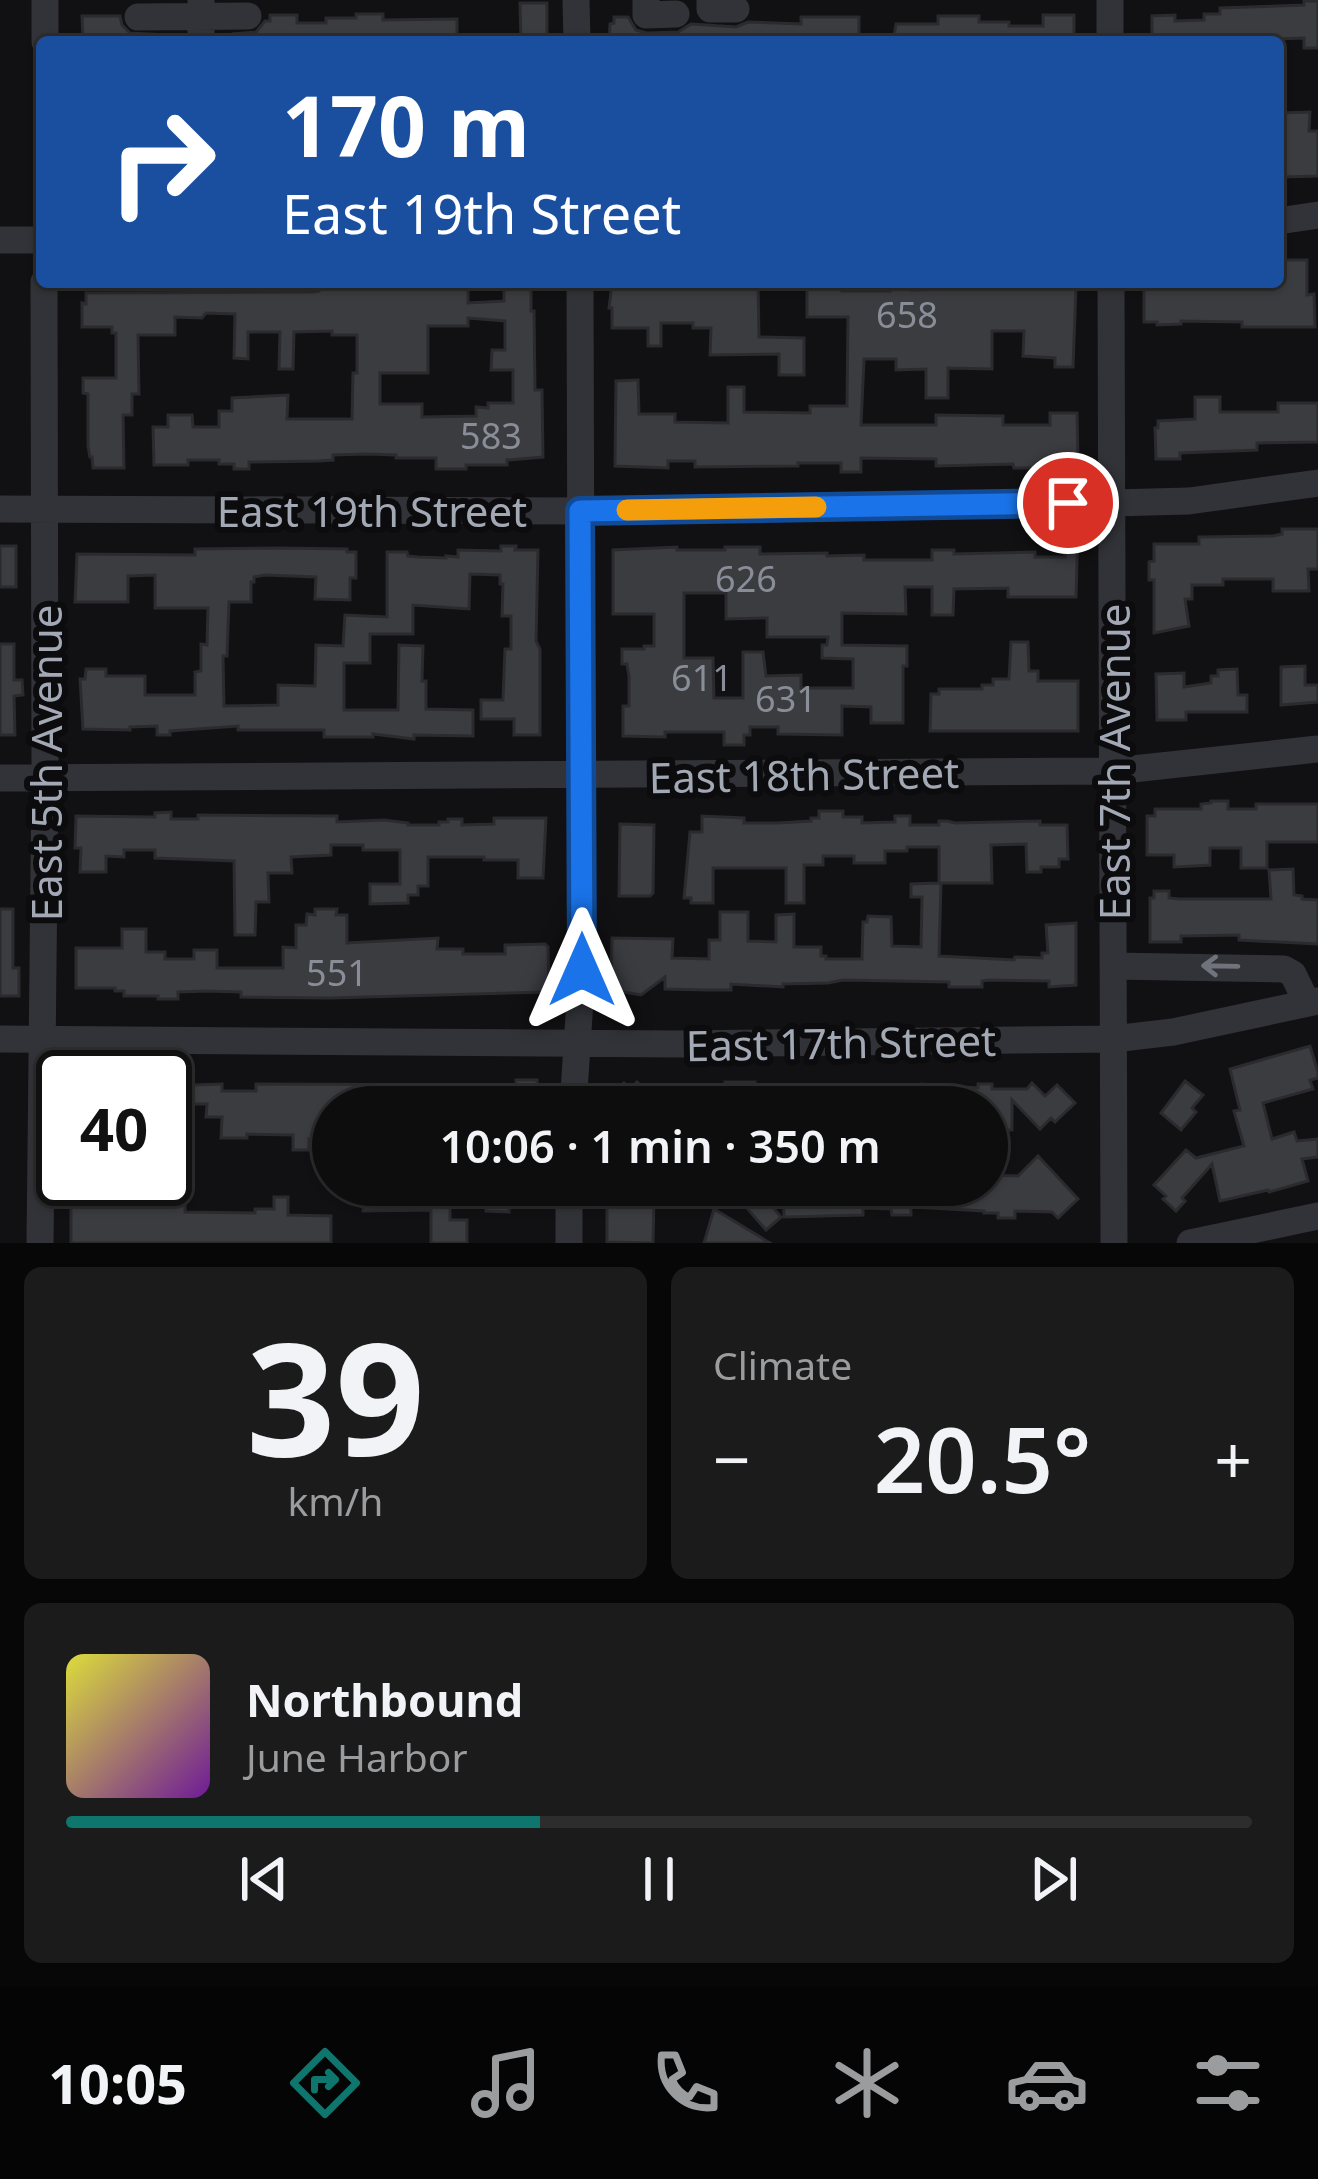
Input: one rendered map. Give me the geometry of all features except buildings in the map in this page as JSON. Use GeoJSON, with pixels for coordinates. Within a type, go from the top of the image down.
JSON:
{"type":"FeatureCollection","features":[{"type":"Feature","properties":{"kind":"street"},"geometry":{"type":"LineString","coordinates":[[45,0],[45,36]]}},
{"type":"Feature","properties":{"kind":"street"},"geometry":{"type":"LineString","coordinates":[[576,0],[577,36]]}},
{"type":"Feature","properties":{"kind":"street"},"geometry":{"type":"LineString","coordinates":[[646,0],[646,16],[676,14]]}},
{"type":"Feature","properties":{"kind":"street"},"geometry":{"type":"LineString","coordinates":[[1110,0],[1110,36]]}},
{"type":"Feature","properties":{"kind":"street"},"geometry":{"type":"LineString","coordinates":[[138,17],[248,16]]}},
{"type":"Feature","properties":{"kind":"street"},"geometry":{"type":"LineString","coordinates":[[1284,219],[1318,215]]}},
{"type":"Feature","properties":{"kind":"street"},"geometry":{"type":"LineString","coordinates":[[0,240],[36,240]]}},
{"type":"Feature","properties":{"kind":"street","name":"East 5th Avenue"},"geometry":{"type":"LineString","coordinates":[[40,1243],[44,288]]}},
{"type":"Feature","properties":{"kind":"street"},"geometry":{"type":"LineString","coordinates":[[574,1086],[582,970],[580,288]]}},
{"type":"Feature","properties":{"kind":"street","name":"East 7th Avenue"},"geometry":{"type":"LineString","coordinates":[[1111,288],[1114,1243]]}},
{"type":"Feature","properties":{"kind":"street","name":"East 19th Street"},"geometry":{"type":"LineString","coordinates":[[0,508],[580,511],[1112,503],[1189,501],[1318,483]]}},
{"type":"Feature","properties":{"kind":"street","name":"East 18th Street"},"geometry":{"type":"LineString","coordinates":[[0,778],[1114,771],[1318,749]]}},
{"type":"Feature","properties":{"kind":"street"},"geometry":{"type":"LineString","coordinates":[[1113,966],[1283,969],[1294,974],[1313,1002]]}},
{"type":"Feature","properties":{"kind":"street","name":"East 17th Street"},"geometry":{"type":"LineString","coordinates":[[0,1039],[676,1044],[1113,1039],[1174,1032],[1313,1002]]}},
{"type":"Feature","properties":{"kind":"street"},"geometry":{"type":"LineString","coordinates":[[569,1206],[569,1243]]}},
{"type":"Feature","properties":{"kind":"street"},"geometry":{"type":"LineString","coordinates":[[1190,1243],[1318,1216]]}},
{"type":"Feature","properties":{"kind":"slow traffic"},"geometry":{"type":"LineString","coordinates":[[627,510],[816,507]]}},
{"type":"Feature","properties":{"kind":"route"},"geometry":{"type":"LineString","coordinates":[[582,970],[580,511],[1068,503]]}}]}
